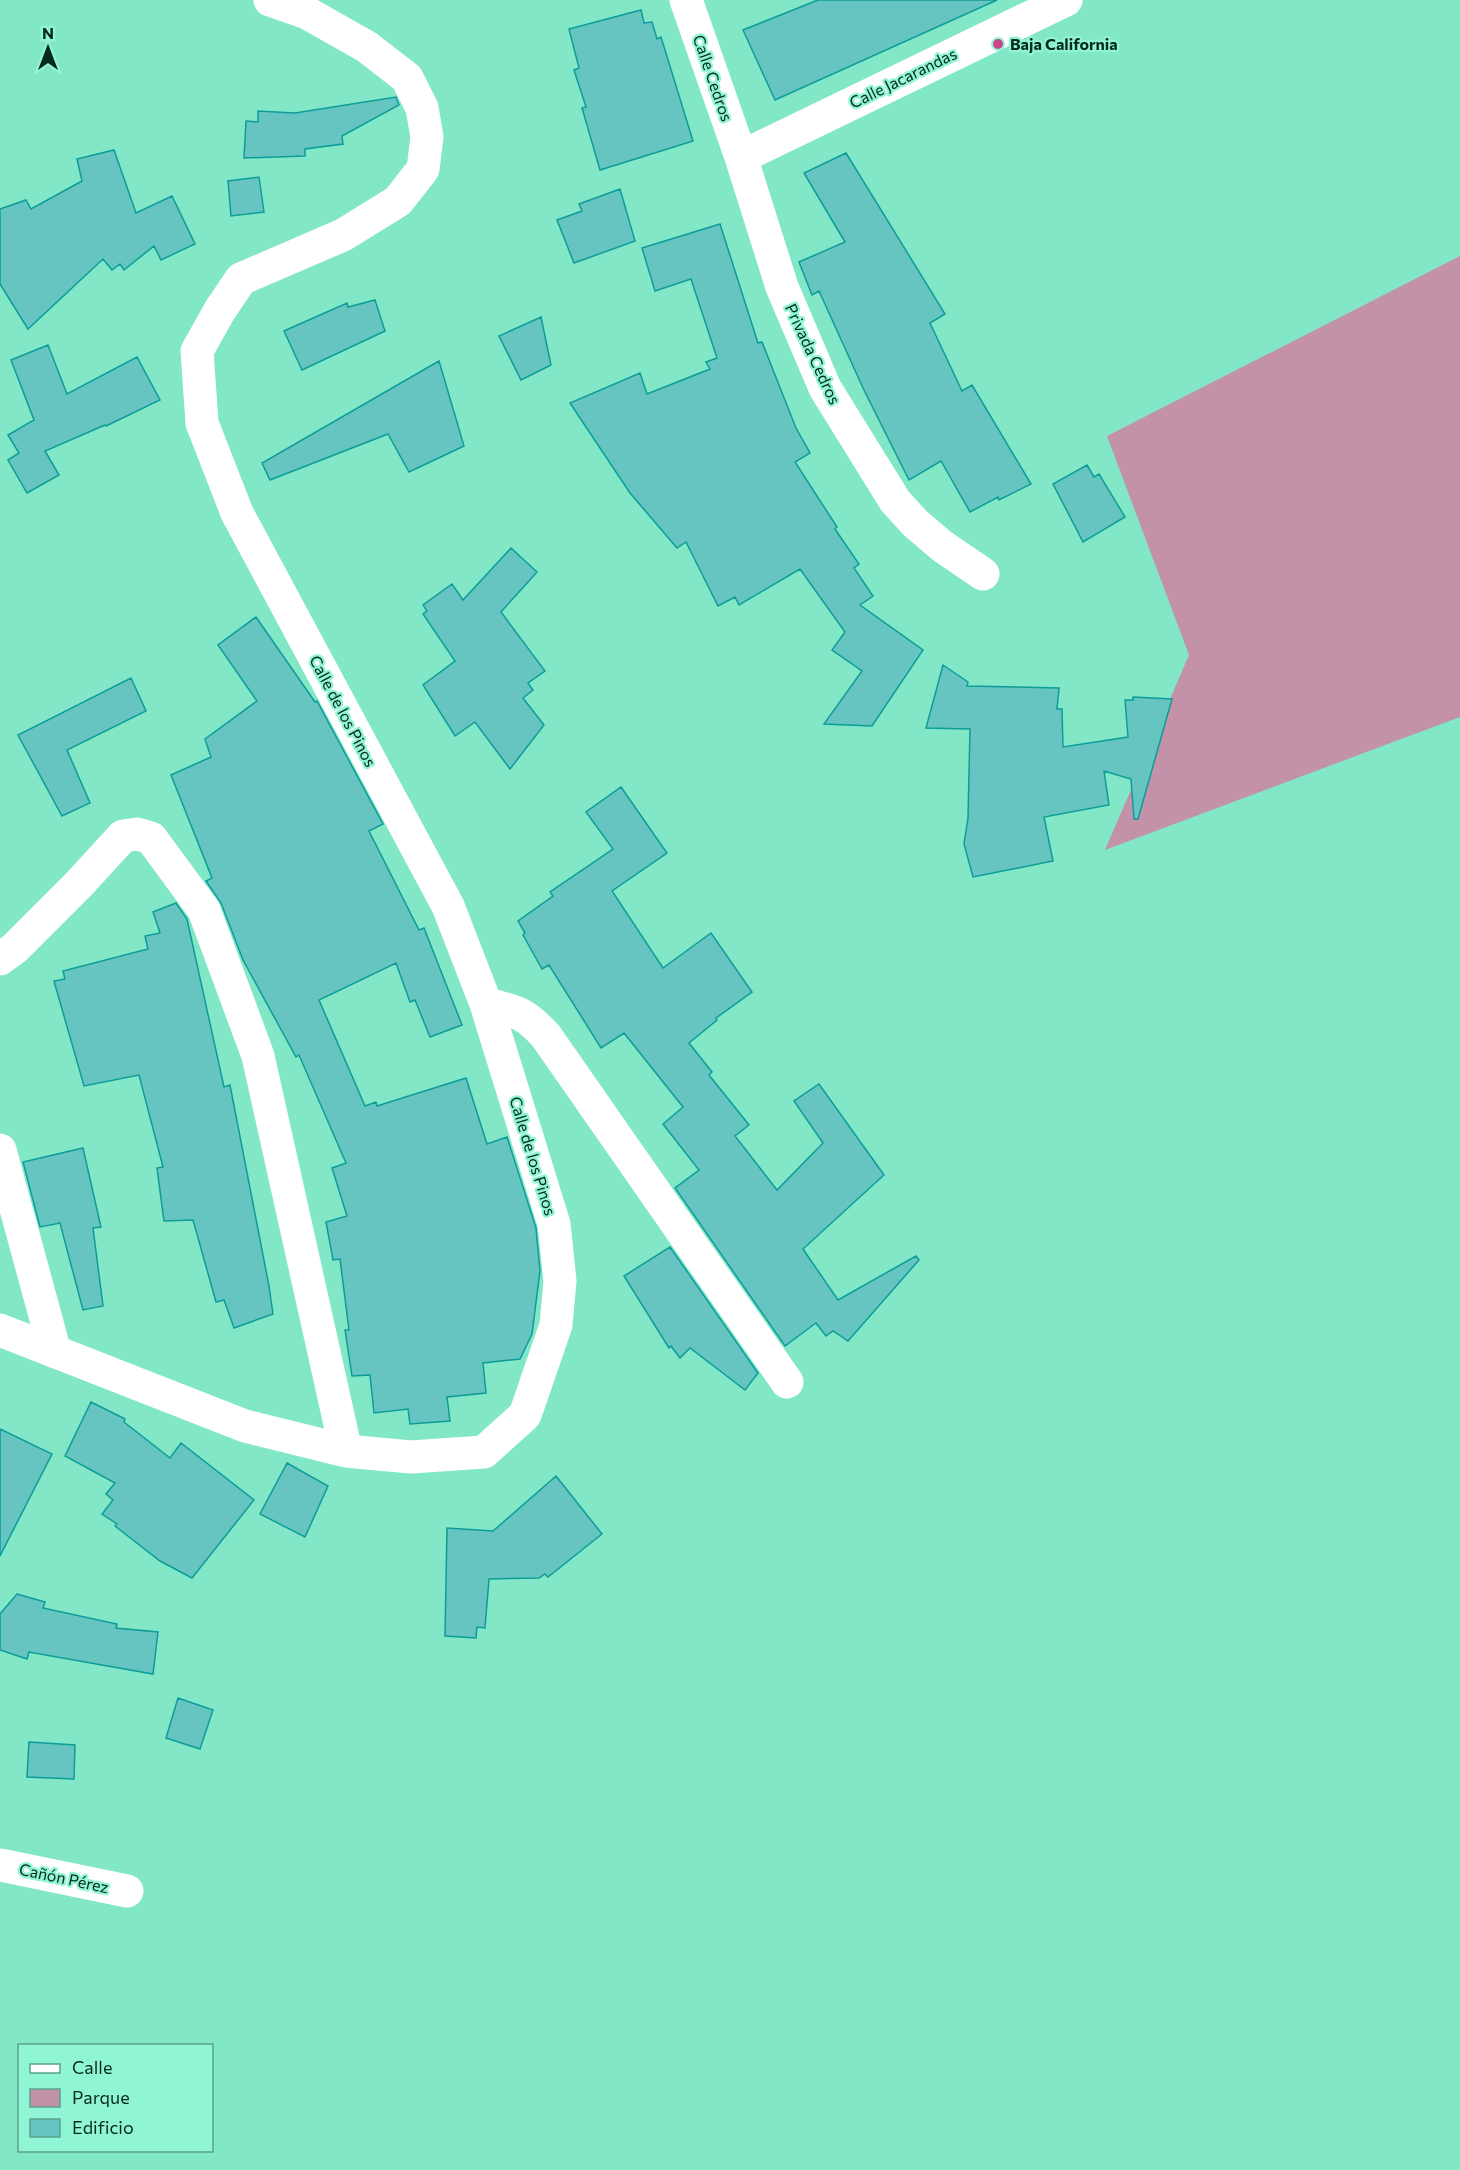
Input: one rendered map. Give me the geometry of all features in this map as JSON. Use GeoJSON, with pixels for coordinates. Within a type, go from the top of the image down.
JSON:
{"type":"FeatureCollection","features":[{"type":"Feature","properties":{"kind":"street","name":"Calle de los Pinos"},"geometry":{"type":"LineString","coordinates":[[0,1330],[245,1426],[346,1451],[411,1457],[484,1452],[525,1415],[556,1325],[560,1281],[554,1224],[486,1004],[448,906],[237,513],[202,423],[197,351],[241,279],[343,235],[398,201],[423,169],[427,137],[422,108],[407,78],[357,41],[307,13],[270,0]]}},
{"type":"Feature","properties":{"kind":"street","name":"Calle Cedros"},"geometry":{"type":"LineString","coordinates":[[686,0],[741,157]]}},
{"type":"Feature","properties":{"kind":"street","name":"Calle Jacarandas"},"geometry":{"type":"LineString","coordinates":[[741,157],[1066,0]]}},
{"type":"Feature","properties":{"kind":"street","name":"Privada Cedros"},"geometry":{"type":"LineString","coordinates":[[741,157],[782,286],[825,388],[896,501],[915,523],[942,546],[983,574]]}},
{"type":"Feature","properties":{"kind":"street"},"geometry":{"type":"LineString","coordinates":[[0,959],[15,948],[123,836],[137,834],[151,838],[204,910],[258,1056],[346,1451]]}},
{"type":"Feature","properties":{"kind":"street"},"geometry":{"type":"LineString","coordinates":[[486,1004],[519,1012],[533,1022],[546,1036],[787,1382]]}},
{"type":"Feature","properties":{"kind":"street"},"geometry":{"type":"LineString","coordinates":[[0,1150],[55,1352]]}},
{"type":"Feature","properties":{"kind":"street","name":"Cañón Pérez"},"geometry":{"type":"LineString","coordinates":[[0,1865],[127,1891]]}},
{"type":"Feature","properties":{"kind":"green space"},"geometry":{"type":"Polygon","coordinates":[[[1460,256],[1460,717],[1105,850],[1189,655],[1107,436],[1460,256]]]}},
{"type":"Feature","properties":{"kind":"building"},"geometry":{"type":"Polygon","coordinates":[[[818,0],[997,0],[775,100],[743,30],[818,0]]]}},
{"type":"Feature","properties":{"kind":"building"},"geometry":{"type":"Polygon","coordinates":[[[641,10],[644,23],[652,22],[657,39],[661,37],[693,141],[600,170],[582,108],[586,107],[574,70],[579,68],[569,29],[641,10]]]}},
{"type":"Feature","properties":{"kind":"building"},"geometry":{"type":"Polygon","coordinates":[[[396,97],[399,105],[342,136],[343,144],[305,149],[305,156],[244,158],[246,121],[258,122],[258,111],[295,113],[396,97]]]}},
{"type":"Feature","properties":{"kind":"building"},"geometry":{"type":"Polygon","coordinates":[[[114,150],[136,213],[172,196],[195,244],[161,260],[154,246],[124,270],[120,264],[112,270],[103,259],[28,329],[0,284],[0,209],[26,200],[31,209],[82,181],[77,159],[114,150]]]}},
{"type":"Feature","properties":{"kind":"building"},"geometry":{"type":"Polygon","coordinates":[[[846,153],[945,314],[930,323],[962,391],[972,385],[1031,484],[999,500],[998,497],[970,512],[941,461],[909,480],[863,388],[819,291],[812,295],[799,262],[845,242],[804,173],[846,153]]]}},
{"type":"Feature","properties":{"kind":"building"},"geometry":{"type":"Polygon","coordinates":[[[259,177],[264,212],[231,216],[228,181],[259,177]]]}},
{"type":"Feature","properties":{"kind":"building"},"geometry":{"type":"Polygon","coordinates":[[[620,189],[635,241],[574,263],[557,220],[582,211],[579,204],[620,189]]]}},
{"type":"Feature","properties":{"kind":"building"},"geometry":{"type":"Polygon","coordinates":[[[720,224],[758,343],[762,342],[796,428],[810,453],[795,462],[859,564],[854,568],[873,596],[860,605],[923,650],[872,726],[824,724],[862,671],[832,650],[845,632],[800,569],[739,605],[735,597],[718,606],[686,542],[677,548],[630,493],[570,403],[640,373],[647,394],[710,369],[706,362],[717,358],[691,279],[655,291],[642,248],[720,224]]]}},
{"type":"Feature","properties":{"kind":"building"},"geometry":{"type":"Polygon","coordinates":[[[375,300],[385,331],[302,370],[284,331],[347,303],[348,307],[375,300]]]}},
{"type":"Feature","properties":{"kind":"building"},"geometry":{"type":"Polygon","coordinates":[[[541,317],[551,365],[521,380],[499,336],[541,317]]]}},
{"type":"Feature","properties":{"kind":"building"},"geometry":{"type":"Polygon","coordinates":[[[48,345],[67,394],[137,357],[160,400],[106,426],[45,451],[59,475],[27,493],[8,460],[19,453],[8,435],[34,420],[11,360],[48,345]]]}},
{"type":"Feature","properties":{"kind":"building"},"geometry":{"type":"Polygon","coordinates":[[[439,361],[464,446],[409,472],[388,434],[270,480],[262,463],[439,361]]]}},
{"type":"Feature","properties":{"kind":"building"},"geometry":{"type":"Polygon","coordinates":[[[1087,465],[1094,477],[1099,474],[1125,517],[1083,542],[1053,484],[1087,465]]]}},
{"type":"Feature","properties":{"kind":"building"},"geometry":{"type":"Polygon","coordinates":[[[511,548],[537,572],[501,612],[545,671],[528,683],[533,690],[523,698],[544,725],[510,769],[475,722],[455,736],[423,685],[455,661],[423,614],[427,611],[423,605],[452,584],[463,600],[511,548]]]}},
{"type":"Feature","properties":{"kind":"building"},"geometry":{"type":"Polygon","coordinates":[[[256,617],[315,702],[317,701],[383,824],[369,831],[419,930],[424,928],[462,1025],[430,1037],[415,1000],[410,1002],[396,963],[319,1000],[365,1106],[376,1102],[377,1106],[466,1078],[487,1144],[507,1137],[536,1228],[540,1271],[532,1334],[520,1359],[483,1363],[486,1393],[447,1397],[450,1421],[410,1424],[408,1409],[374,1413],[370,1375],[352,1376],[345,1330],[349,1330],[340,1259],[333,1260],[326,1222],[347,1216],[332,1168],[346,1163],[299,1055],[296,1057],[243,960],[221,903],[206,881],[212,878],[171,775],[211,757],[205,739],[257,701],[218,645],[256,617]]]}},
{"type":"Feature","properties":{"kind":"building"},"geometry":{"type":"Polygon","coordinates":[[[943,665],[968,682],[967,686],[1059,688],[1057,709],[1062,709],[1063,747],[1128,737],[1125,700],[1133,700],[1133,697],[1172,699],[1138,819],[1134,819],[1131,779],[1104,771],[1109,805],[1044,817],[1053,861],[973,877],[964,844],[968,818],[970,729],[926,728],[943,665]]]}},
{"type":"Feature","properties":{"kind":"building"},"geometry":{"type":"Polygon","coordinates":[[[131,678],[146,711],[67,750],[90,803],[62,816],[18,735],[131,678]]]}},
{"type":"Feature","properties":{"kind":"building"},"geometry":{"type":"Polygon","coordinates":[[[621,787],[667,853],[612,891],[663,968],[711,933],[752,992],[716,1018],[717,1020],[689,1043],[712,1072],[709,1075],[749,1125],[735,1136],[777,1190],[823,1143],[794,1101],[819,1084],[884,1175],[803,1249],[838,1300],[916,1256],[919,1260],[848,1341],[833,1331],[826,1336],[816,1323],[785,1346],[675,1188],[699,1170],[663,1124],[683,1107],[624,1033],[601,1048],[549,965],[542,969],[523,935],[525,933],[518,921],[553,896],[550,892],[613,849],[586,812],[621,787]]]}},
{"type":"Feature","properties":{"kind":"building"},"geometry":{"type":"Polygon","coordinates":[[[176,903],[187,919],[224,1087],[230,1085],[273,1314],[234,1328],[224,1300],[216,1302],[193,1220],[164,1221],[157,1168],[163,1167],[139,1075],[84,1086],[54,981],[65,979],[63,971],[148,949],[145,936],[160,933],[153,912],[176,903]]]}},
{"type":"Feature","properties":{"kind":"building"},"geometry":{"type":"Polygon","coordinates":[[[83,1148],[101,1227],[93,1228],[103,1306],[83,1310],[60,1223],[40,1227],[23,1162],[83,1148]]]}},
{"type":"Feature","properties":{"kind":"building"},"geometry":{"type":"Polygon","coordinates":[[[670,1247],[758,1373],[745,1390],[690,1348],[680,1358],[671,1346],[669,1348],[624,1276],[670,1247]]]}},
{"type":"Feature","properties":{"kind":"building"},"geometry":{"type":"Polygon","coordinates":[[[91,1402],[125,1419],[124,1422],[170,1458],[181,1443],[254,1500],[192,1578],[160,1561],[102,1514],[113,1500],[106,1494],[115,1483],[65,1456],[91,1402]]]}},
{"type":"Feature","properties":{"kind":"building"},"geometry":{"type":"Polygon","coordinates":[[[0,1429],[52,1454],[0,1556],[0,1429]]]}},
{"type":"Feature","properties":{"kind":"building"},"geometry":{"type":"Polygon","coordinates":[[[287,1463],[328,1486],[305,1537],[260,1514],[287,1463]]]}},
{"type":"Feature","properties":{"kind":"building"},"geometry":{"type":"Polygon","coordinates":[[[556,1476],[602,1534],[548,1577],[545,1574],[539,1578],[489,1579],[485,1628],[477,1627],[476,1638],[445,1636],[447,1528],[493,1531],[556,1476]]]}},
{"type":"Feature","properties":{"kind":"building"},"geometry":{"type":"Polygon","coordinates":[[[17,1594],[45,1602],[43,1608],[117,1624],[116,1628],[158,1632],[153,1674],[29,1652],[27,1659],[0,1650],[0,1614],[17,1594]]]}},
{"type":"Feature","properties":{"kind":"building"},"geometry":{"type":"Polygon","coordinates":[[[178,1698],[213,1710],[200,1749],[166,1738],[178,1698]]]}},
{"type":"Feature","properties":{"kind":"building"},"geometry":{"type":"Polygon","coordinates":[[[29,1742],[75,1745],[74,1779],[27,1777],[29,1742]]]}},
{"type":"Feature","properties":{"kind":"place","name":"Baja California"},"geometry":{"type":"Point","coordinates":[998,44]}}]}
